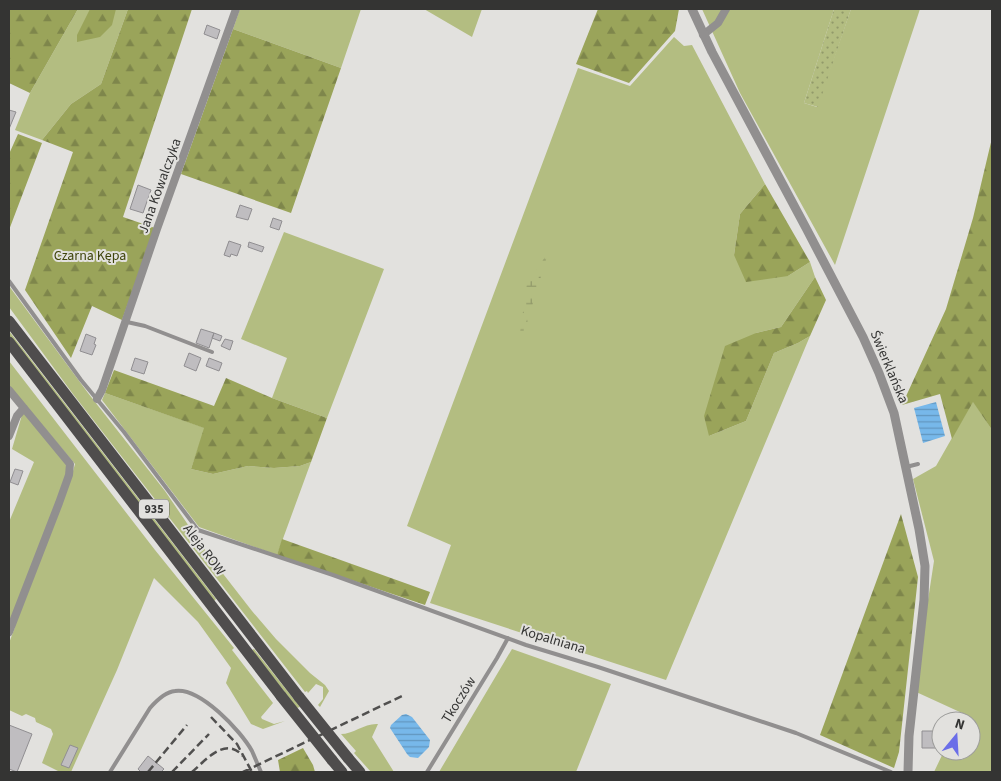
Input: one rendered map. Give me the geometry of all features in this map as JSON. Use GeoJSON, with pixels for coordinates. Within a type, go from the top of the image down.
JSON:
{"type":"FeatureCollection","features":[{"type":"Feature","properties":{"kind":"main road","name":"Aleja ROW"},"geometry":{"type":"LineString","coordinates":[[9,321],[299,697],[360,772]]}},
{"type":"Feature","properties":{"kind":"main road","name":"Aleja ROW"},"geometry":{"type":"LineString","coordinates":[[9,342],[281,696],[342,772]]}},
{"type":"Feature","properties":{"kind":"street","name":"Jana Kowalczyka"},"geometry":{"type":"LineString","coordinates":[[97,399],[127,322],[149,252],[236,9]]}},
{"type":"Feature","properties":{"kind":"street","name":"Świerklańska"},"geometry":{"type":"LineString","coordinates":[[692,9],[703,36],[873,358],[891,403],[923,549],[925,574],[924,600],[909,736],[908,772]]}},
{"type":"Feature","properties":{"kind":"street"},"geometry":{"type":"LineString","coordinates":[[703,36],[718,23],[726,9]]}},
{"type":"Feature","properties":{"kind":"street"},"geometry":{"type":"LineString","coordinates":[[9,390],[70,464],[69,475],[59,503],[9,632]]}},
{"type":"Feature","properties":{"kind":"street"},"geometry":{"type":"LineString","coordinates":[[9,436],[17,416],[24,408]]}},
{"type":"Feature","properties":{"kind":"lane"},"geometry":{"type":"LineString","coordinates":[[9,280],[97,399]]}},
{"type":"Feature","properties":{"kind":"lane"},"geometry":{"type":"LineString","coordinates":[[127,322],[145,326],[212,352]]}},
{"type":"Feature","properties":{"kind":"lane","name":"Kopalniana"},"geometry":{"type":"LineString","coordinates":[[97,399],[198,530],[333,575],[508,638],[710,703],[796,733],[892,772]]}},
{"type":"Feature","properties":{"kind":"lane"},"geometry":{"type":"LineString","coordinates":[[906,468],[918,464]]}},
{"type":"Feature","properties":{"kind":"lane","name":"Tkoczów"},"geometry":{"type":"LineString","coordinates":[[427,772],[498,658],[508,638]]}},
{"type":"Feature","properties":{"kind":"lane"},"geometry":{"type":"LineString","coordinates":[[110,772],[157,700],[166,694],[182,690],[203,700],[238,732],[252,751],[261,772]]}},
{"type":"Feature","properties":{"kind":"green space"},"geometry":{"type":"Polygon","coordinates":[[[9,9],[78,9],[30,93],[9,83],[9,9]]]}},
{"type":"Feature","properties":{"kind":"green space"},"geometry":{"type":"Polygon","coordinates":[[[78,9],[128,9],[101,84],[71,104],[42,140],[15,130],[30,93],[78,9]]]}},
{"type":"Feature","properties":{"kind":"green space"},"geometry":{"type":"Polygon","coordinates":[[[90,9],[116,9],[112,25],[100,37],[77,42],[77,35],[90,9]]]}},
{"type":"Feature","properties":{"kind":"green space","name":"Czarna Kępa"},"geometry":{"type":"Polygon","coordinates":[[[128,9],[192,9],[123,217],[155,228],[122,320],[92,306],[71,358],[25,290],[73,152],[42,140],[71,104],[101,84],[128,9]]]}},
{"type":"Feature","properties":{"kind":"green space"},"geometry":{"type":"Polygon","coordinates":[[[240,9],[361,9],[341,68],[233,29],[240,9]]]}},
{"type":"Feature","properties":{"kind":"green space"},"geometry":{"type":"Polygon","coordinates":[[[424,9],[482,9],[472,37],[424,9]]]}},
{"type":"Feature","properties":{"kind":"green space"},"geometry":{"type":"Polygon","coordinates":[[[598,9],[679,9],[675,31],[629,83],[576,64],[598,9]]]}},
{"type":"Feature","properties":{"kind":"green space"},"geometry":{"type":"Polygon","coordinates":[[[702,9],[834,9],[804,103],[817,107],[851,9],[920,9],[835,265],[740,93],[702,9]]]}},
{"type":"Feature","properties":{"kind":"green space"},"geometry":{"type":"Polygon","coordinates":[[[834,9],[851,9],[818,107],[804,103],[834,9]]]}},
{"type":"Feature","properties":{"kind":"green space"},"geometry":{"type":"Polygon","coordinates":[[[233,29],[341,68],[291,213],[181,174],[233,29]]]}},
{"type":"Feature","properties":{"kind":"green space"},"geometry":{"type":"Polygon","coordinates":[[[674,37],[684,46],[692,45],[765,184],[740,214],[734,255],[788,276],[810,262],[815,277],[781,327],[756,333],[709,436],[746,421],[774,353],[810,336],[666,680],[430,603],[451,545],[407,526],[578,68],[630,86],[674,37]]]}},
{"type":"Feature","properties":{"kind":"green space"},"geometry":{"type":"Polygon","coordinates":[[[18,134],[42,143],[9,230],[9,154],[18,134]]]}},
{"type":"Feature","properties":{"kind":"green space"},"geometry":{"type":"Polygon","coordinates":[[[992,138],[992,430],[973,402],[952,439],[940,394],[902,405],[946,309],[973,218],[992,138]]]}},
{"type":"Feature","properties":{"kind":"green space"},"geometry":{"type":"Polygon","coordinates":[[[765,184],[810,262],[788,276],[746,282],[734,255],[740,214],[765,184]]]}},
{"type":"Feature","properties":{"kind":"green space"},"geometry":{"type":"Polygon","coordinates":[[[284,232],[384,269],[327,418],[272,398],[287,358],[241,339],[284,232]]]}},
{"type":"Feature","properties":{"kind":"green space"},"geometry":{"type":"Polygon","coordinates":[[[548,253],[521,343],[520,333],[527,283],[548,253]]]}},
{"type":"Feature","properties":{"kind":"green space"},"geometry":{"type":"Polygon","coordinates":[[[815,277],[826,300],[810,336],[774,353],[746,421],[709,436],[704,416],[725,346],[756,333],[781,327],[815,277]]]}},
{"type":"Feature","properties":{"kind":"green space"},"geometry":{"type":"Polygon","coordinates":[[[9,286],[88,393],[165,491],[210,557],[252,611],[276,639],[310,673],[325,685],[329,691],[320,707],[318,705],[323,699],[323,687],[316,684],[308,693],[307,691],[305,692],[73,394],[9,307],[9,286]]]}},
{"type":"Feature","properties":{"kind":"green space"},"geometry":{"type":"Polygon","coordinates":[[[9,331],[216,599],[214,601],[9,336],[9,331]]]}},
{"type":"Feature","properties":{"kind":"green space"},"geometry":{"type":"Polygon","coordinates":[[[9,361],[155,550],[234,648],[232,650],[273,703],[261,717],[262,719],[274,724],[285,721],[263,729],[251,724],[226,683],[231,668],[198,622],[154,578],[117,670],[71,772],[60,772],[42,763],[53,734],[51,729],[36,722],[35,718],[26,714],[22,716],[9,710],[9,643],[15,627],[9,629],[9,522],[34,462],[12,449],[24,408],[73,471],[75,464],[9,386],[9,361]]]}},
{"type":"Feature","properties":{"kind":"green space"},"geometry":{"type":"Polygon","coordinates":[[[114,370],[214,406],[226,378],[272,398],[327,418],[311,462],[300,466],[274,468],[248,466],[213,474],[191,469],[204,428],[105,393],[114,370]]]}},
{"type":"Feature","properties":{"kind":"green space"},"geometry":{"type":"Polygon","coordinates":[[[105,393],[205,428],[191,469],[213,474],[248,466],[274,468],[300,466],[311,462],[277,555],[199,527],[102,400],[105,393]]]}},
{"type":"Feature","properties":{"kind":"green space"},"geometry":{"type":"Polygon","coordinates":[[[973,401],[992,430],[992,772],[934,772],[939,761],[981,761],[981,711],[958,711],[914,691],[934,561],[913,479],[936,466],[973,401]]]}},
{"type":"Feature","properties":{"kind":"green space"},"geometry":{"type":"Polygon","coordinates":[[[901,514],[918,577],[899,752],[894,768],[820,735],[901,514]]]}},
{"type":"Feature","properties":{"kind":"green space"},"geometry":{"type":"Polygon","coordinates":[[[282,539],[430,592],[425,605],[277,555],[282,539]]]}},
{"type":"Feature","properties":{"kind":"green space"},"geometry":{"type":"Polygon","coordinates":[[[254,649],[300,707],[297,708],[252,650],[254,649]]]}},
{"type":"Feature","properties":{"kind":"green space"},"geometry":{"type":"Polygon","coordinates":[[[512,649],[611,684],[576,772],[439,772],[512,649]]]}},
{"type":"Feature","properties":{"kind":"green space"},"geometry":{"type":"Polygon","coordinates":[[[378,724],[372,737],[394,772],[371,772],[354,753],[356,751],[341,734],[368,725],[378,724]]]}},
{"type":"Feature","properties":{"kind":"green space"},"geometry":{"type":"Polygon","coordinates":[[[303,748],[315,772],[280,772],[278,760],[303,748]]]}},
{"type":"Feature","properties":{"kind":"water"},"geometry":{"type":"Polygon","coordinates":[[[936,402],[945,436],[923,443],[914,408],[936,402]]]}},
{"type":"Feature","properties":{"kind":"water"},"geometry":{"type":"Polygon","coordinates":[[[406,714],[412,717],[430,740],[429,747],[418,758],[410,757],[407,754],[390,728],[402,715],[406,714]]]}},
{"type":"Feature","properties":{"kind":"building"},"geometry":{"type":"Polygon","coordinates":[[[207,25],[220,30],[217,39],[204,34],[207,25]]]}},
{"type":"Feature","properties":{"kind":"building"},"geometry":{"type":"Polygon","coordinates":[[[9,110],[16,112],[9,129],[9,110]]]}},
{"type":"Feature","properties":{"kind":"building"},"geometry":{"type":"Polygon","coordinates":[[[138,185],[151,190],[143,213],[130,209],[138,185]]]}},
{"type":"Feature","properties":{"kind":"building"},"geometry":{"type":"Polygon","coordinates":[[[240,205],[252,209],[248,220],[236,217],[240,205]]]}},
{"type":"Feature","properties":{"kind":"building"},"geometry":{"type":"Polygon","coordinates":[[[273,218],[282,221],[279,230],[270,227],[273,218]]]}},
{"type":"Feature","properties":{"kind":"building"},"geometry":{"type":"Polygon","coordinates":[[[229,241],[241,245],[237,256],[231,254],[230,257],[224,255],[229,241]]]}},
{"type":"Feature","properties":{"kind":"building"},"geometry":{"type":"Polygon","coordinates":[[[249,242],[264,247],[262,252],[248,247],[249,242]]]}},
{"type":"Feature","properties":{"kind":"building"},"geometry":{"type":"Polygon","coordinates":[[[201,329],[214,333],[209,348],[196,343],[201,329]]]}},
{"type":"Feature","properties":{"kind":"building"},"geometry":{"type":"Polygon","coordinates":[[[214,333],[222,336],[220,341],[212,338],[214,333]]]}},
{"type":"Feature","properties":{"kind":"building"},"geometry":{"type":"Polygon","coordinates":[[[86,334],[96,338],[94,344],[96,345],[92,355],[80,351],[86,334]]]}},
{"type":"Feature","properties":{"kind":"building"},"geometry":{"type":"Polygon","coordinates":[[[225,339],[233,341],[230,350],[221,346],[225,339]]]}},
{"type":"Feature","properties":{"kind":"building"},"geometry":{"type":"Polygon","coordinates":[[[189,353],[201,358],[196,371],[184,366],[189,353]]]}},
{"type":"Feature","properties":{"kind":"building"},"geometry":{"type":"Polygon","coordinates":[[[135,358],[148,362],[144,374],[131,370],[135,358]]]}},
{"type":"Feature","properties":{"kind":"building"},"geometry":{"type":"Polygon","coordinates":[[[209,358],[222,363],[219,371],[206,366],[209,358]]]}},
{"type":"Feature","properties":{"kind":"building"},"geometry":{"type":"Polygon","coordinates":[[[15,469],[23,471],[18,485],[10,482],[15,469]]]}},
{"type":"Feature","properties":{"kind":"building"},"geometry":{"type":"Polygon","coordinates":[[[9,725],[32,734],[17,772],[9,769],[9,725]]]}},
{"type":"Feature","properties":{"kind":"building"},"geometry":{"type":"Polygon","coordinates":[[[922,731],[931,731],[931,748],[922,748],[922,731]]]}},
{"type":"Feature","properties":{"kind":"building"},"geometry":{"type":"Polygon","coordinates":[[[70,745],[78,748],[69,768],[61,765],[70,745]]]}},
{"type":"Feature","properties":{"kind":"building"},"geometry":{"type":"Polygon","coordinates":[[[148,756],[164,769],[161,772],[141,772],[138,769],[148,756]]]}},
{"type":"Feature","properties":{"kind":"railway"},"geometry":{"type":"LineString","coordinates":[[243,772],[402,696]]}},
{"type":"Feature","properties":{"kind":"railway"},"geometry":{"type":"LineString","coordinates":[[211,717],[237,744],[252,772]]}},
{"type":"Feature","properties":{"kind":"railway"},"geometry":{"type":"LineString","coordinates":[[148,772],[187,725]]}},
{"type":"Feature","properties":{"kind":"railway"},"geometry":{"type":"LineString","coordinates":[[172,772],[209,734]]}},
{"type":"Feature","properties":{"kind":"railway"},"geometry":{"type":"LineString","coordinates":[[192,772],[210,756],[223,749],[236,750],[243,756]]}}]}
